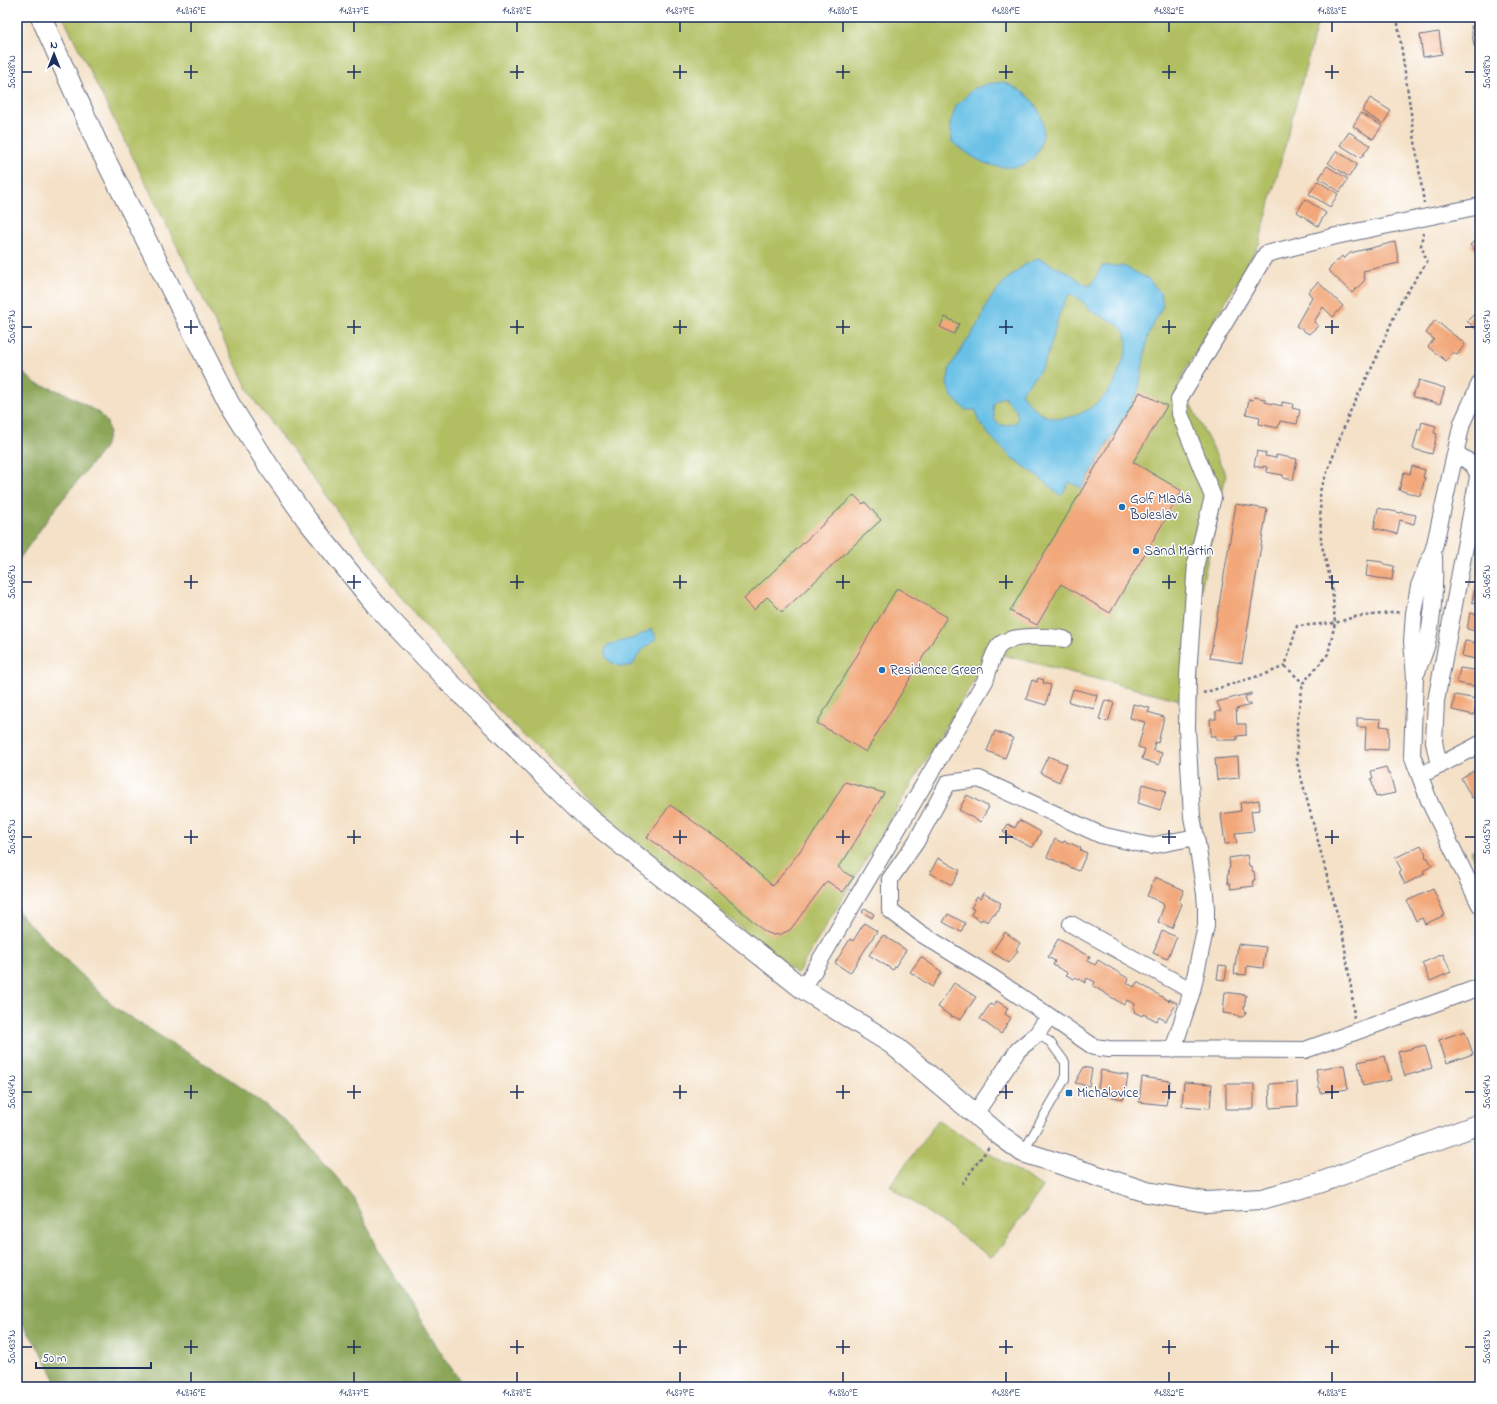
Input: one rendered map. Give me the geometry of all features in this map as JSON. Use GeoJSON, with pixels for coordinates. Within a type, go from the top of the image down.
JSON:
{"type":"FeatureCollection","features":[{"type":"Feature","properties":{"kind":"street"},"geometry":{"type":"LineString","coordinates":[[40,17],[98,145],[229,403],[268,465],[307,520],[376,605],[433,666],[588,818],[803,989],[892,1044],[997,1133],[1023,1152],[1147,1192],[1206,1202],[1262,1199],[1319,1183],[1480,1124]]}},
{"type":"Feature","properties":{"kind":"street"},"geometry":{"type":"LineString","coordinates":[[1173,1050],[1192,991],[1206,926],[1205,894],[1192,817],[1187,697],[1196,563],[1213,497],[1180,414],[1179,399],[1266,254],[1336,236],[1480,206]]}},
{"type":"Feature","properties":{"kind":"street"},"geometry":{"type":"LineString","coordinates":[[1480,383],[1462,423],[1434,548],[1419,586],[1414,613],[1412,641],[1415,678],[1412,755],[1430,803],[1480,905]]}},
{"type":"Feature","properties":{"kind":"street"},"geometry":{"type":"LineString","coordinates":[[1439,766],[1434,742],[1436,701],[1478,477],[1478,471],[1475,466],[1456,453]]}},
{"type":"Feature","properties":{"kind":"street"},"geometry":{"type":"LineString","coordinates":[[1415,678],[1427,643],[1434,588],[1434,548]]}},
{"type":"Feature","properties":{"kind":"street"},"geometry":{"type":"LineString","coordinates":[[803,989],[985,681],[996,650],[1004,642],[1014,639],[1052,636],[1064,639]]}},
{"type":"Feature","properties":{"kind":"street"},"geometry":{"type":"LineString","coordinates":[[1419,776],[1480,744]]}},
{"type":"Feature","properties":{"kind":"street"},"geometry":{"type":"LineString","coordinates":[[1196,838],[1150,846],[1136,843],[1101,835],[979,779],[948,783],[916,842],[890,879],[890,910],[920,933],[993,978],[1094,1047],[1109,1049],[1305,1050],[1480,987]]}},
{"type":"Feature","properties":{"kind":"street"},"geometry":{"type":"LineString","coordinates":[[1071,924],[1192,991]]}},
{"type":"Feature","properties":{"kind":"street"},"geometry":{"type":"LineString","coordinates":[[975,1114],[1018,1050],[1037,1034],[1048,1016]]}},
{"type":"Feature","properties":{"kind":"lane"},"geometry":{"type":"LineString","coordinates":[[1023,1152],[1065,1079],[1065,1062],[1050,1042],[1037,1034]]}},
{"type":"Feature","properties":{"kind":"path"},"geometry":{"type":"LineString","coordinates":[[1355,1031],[1352,994],[1343,936],[1296,762],[1296,723],[1303,683],[1328,654],[1335,623],[1332,586],[1321,542],[1320,491],[1349,414],[1374,364],[1400,303],[1427,262],[1421,245],[1426,217],[1397,17]]}},
{"type":"Feature","properties":{"kind":"path"},"geometry":{"type":"LineString","coordinates":[[1285,666],[1297,626],[1335,623],[1354,617],[1392,612],[1414,613]]}},
{"type":"Feature","properties":{"kind":"path"},"geometry":{"type":"LineString","coordinates":[[1187,697],[1268,673],[1285,666]]}},
{"type":"Feature","properties":{"kind":"path"},"geometry":{"type":"LineString","coordinates":[[1285,666],[1303,683]]}},
{"type":"Feature","properties":{"kind":"path"},"geometry":{"type":"LineString","coordinates":[[962,1184],[987,1151],[997,1133]]}},
{"type":"Feature","properties":{"kind":"green space","name":"Golf Mladá Boleslav"},"geometry":{"type":"Polygon","coordinates":[[[63,17],[1319,17],[1259,244],[1179,381],[1226,475],[1201,590],[1196,704],[991,652],[797,974],[616,825],[488,700],[415,614],[253,399],[63,17]]]}},
{"type":"Feature","properties":{"kind":"green space"},"geometry":{"type":"Polygon","coordinates":[[[17,368],[37,384],[65,393],[99,413],[107,422],[109,433],[105,447],[55,509],[17,562],[17,368]]]}},
{"type":"Feature","properties":{"kind":"green space"},"geometry":{"type":"Polygon","coordinates":[[[1480,846],[1480,871],[1471,851],[1480,846]]]}},
{"type":"Feature","properties":{"kind":"green space"},"geometry":{"type":"Polygon","coordinates":[[[17,908],[22,917],[117,1009],[231,1080],[288,1123],[317,1154],[354,1198],[380,1253],[432,1339],[464,1387],[59,1387],[43,1355],[17,1316],[17,908]]]}},
{"type":"Feature","properties":{"kind":"green space"},"geometry":{"type":"Polygon","coordinates":[[[938,1120],[1043,1187],[996,1253],[991,1257],[890,1186],[938,1120]]]}},
{"type":"Feature","properties":{"kind":"water"},"geometry":{"type":"Polygon","coordinates":[[[1004,82],[1022,92],[1032,100],[1040,114],[1043,124],[1043,136],[1037,153],[1026,164],[1016,167],[991,165],[976,159],[952,142],[950,124],[956,106],[973,89],[987,84],[1004,82]]]}},
{"type":"Feature","properties":{"kind":"water"},"geometry":{"type":"Polygon","coordinates":[[[1038,258],[1069,273],[1087,286],[1092,284],[1102,266],[1123,266],[1147,278],[1160,292],[1163,305],[1148,336],[1138,392],[1082,488],[1069,482],[1061,496],[1038,476],[1011,457],[991,437],[978,420],[976,410],[966,410],[952,397],[947,384],[950,367],[980,321],[987,303],[1005,281],[1023,266],[1038,258]],[[1069,294],[1064,302],[1058,318],[1045,361],[1037,374],[1021,393],[1035,409],[1050,417],[1060,418],[1079,414],[1089,409],[1105,396],[1116,380],[1127,346],[1125,334],[1118,325],[1095,313],[1079,299],[1069,294]],[[1004,397],[994,403],[993,409],[995,421],[1004,426],[1016,423],[1018,418],[1016,410],[1004,397]]]}},
{"type":"Feature","properties":{"kind":"water"},"geometry":{"type":"Polygon","coordinates":[[[652,629],[656,638],[641,652],[633,665],[619,666],[606,658],[605,649],[608,645],[634,638],[652,629]]]}},
{"type":"Feature","properties":{"kind":"building"},"geometry":{"type":"Polygon","coordinates":[[[1480,25],[1480,45],[1474,46],[1471,26],[1480,25]]]}},
{"type":"Feature","properties":{"kind":"building"},"geometry":{"type":"Polygon","coordinates":[[[1439,32],[1442,54],[1423,57],[1420,35],[1439,32]]]}},
{"type":"Feature","properties":{"kind":"building"},"geometry":{"type":"Polygon","coordinates":[[[1370,98],[1391,111],[1383,124],[1362,111],[1370,98]]]}},
{"type":"Feature","properties":{"kind":"building"},"geometry":{"type":"Polygon","coordinates":[[[1361,113],[1382,126],[1373,139],[1353,126],[1361,113]]]}},
{"type":"Feature","properties":{"kind":"building"},"geometry":{"type":"Polygon","coordinates":[[[1349,132],[1370,145],[1361,158],[1340,145],[1349,132]]]}},
{"type":"Feature","properties":{"kind":"building"},"geometry":{"type":"Polygon","coordinates":[[[1337,151],[1357,164],[1349,177],[1328,163],[1337,151]]]}},
{"type":"Feature","properties":{"kind":"building"},"geometry":{"type":"Polygon","coordinates":[[[1327,166],[1348,179],[1340,192],[1319,178],[1327,166]]]}},
{"type":"Feature","properties":{"kind":"building"},"geometry":{"type":"Polygon","coordinates":[[[1318,181],[1338,194],[1330,207],[1309,194],[1318,181]]]}},
{"type":"Feature","properties":{"kind":"building"},"geometry":{"type":"Polygon","coordinates":[[[1305,199],[1326,213],[1318,226],[1297,212],[1305,199]]]}},
{"type":"Feature","properties":{"kind":"building"},"geometry":{"type":"Polygon","coordinates":[[[1480,236],[1480,256],[1470,245],[1480,236]]]}},
{"type":"Feature","properties":{"kind":"building"},"geometry":{"type":"Polygon","coordinates":[[[1395,242],[1399,263],[1363,271],[1365,280],[1352,293],[1328,270],[1342,256],[1344,259],[1350,253],[1395,242]]]}},
{"type":"Feature","properties":{"kind":"building"},"geometry":{"type":"Polygon","coordinates":[[[1318,282],[1343,306],[1333,317],[1323,307],[1314,322],[1318,326],[1309,334],[1296,326],[1312,297],[1308,292],[1318,282]]]}},
{"type":"Feature","properties":{"kind":"building"},"geometry":{"type":"Polygon","coordinates":[[[1480,309],[1480,333],[1467,321],[1480,309]]]}},
{"type":"Feature","properties":{"kind":"building"},"geometry":{"type":"Polygon","coordinates":[[[945,317],[959,324],[954,334],[940,327],[945,317]]]}},
{"type":"Feature","properties":{"kind":"building"},"geometry":{"type":"Polygon","coordinates":[[[1435,320],[1465,344],[1457,355],[1453,352],[1446,361],[1428,347],[1434,339],[1426,333],[1435,320]]]}},
{"type":"Feature","properties":{"kind":"building"},"geometry":{"type":"Polygon","coordinates":[[[1419,380],[1445,388],[1440,404],[1414,397],[1414,390],[1417,388],[1419,380]]]}},
{"type":"Feature","properties":{"kind":"building","name":"Golf Mladá Boleslav"},"geometry":{"type":"Polygon","coordinates":[[[1140,392],[1167,406],[1133,462],[1182,491],[1110,613],[1061,584],[1037,625],[1010,611],[1140,392]]]}},
{"type":"Feature","properties":{"kind":"building"},"geometry":{"type":"Polygon","coordinates":[[[1254,397],[1265,399],[1265,402],[1282,406],[1282,402],[1293,404],[1292,408],[1300,410],[1297,424],[1280,421],[1278,428],[1259,424],[1260,417],[1246,414],[1249,399],[1253,400],[1254,397]]]}},
{"type":"Feature","properties":{"kind":"building"},"geometry":{"type":"Polygon","coordinates":[[[1422,422],[1436,426],[1434,433],[1437,434],[1432,454],[1413,449],[1418,429],[1420,430],[1422,422]]]}},
{"type":"Feature","properties":{"kind":"building"},"geometry":{"type":"Polygon","coordinates":[[[1257,451],[1266,453],[1265,456],[1276,458],[1276,455],[1297,459],[1293,480],[1283,478],[1283,475],[1266,472],[1267,467],[1263,466],[1263,468],[1254,466],[1257,451]]]}},
{"type":"Feature","properties":{"kind":"building"},"geometry":{"type":"Polygon","coordinates":[[[1412,466],[1425,470],[1423,478],[1425,478],[1420,496],[1399,490],[1404,472],[1410,474],[1412,466]]]}},
{"type":"Feature","properties":{"kind":"building"},"geometry":{"type":"Polygon","coordinates":[[[854,495],[863,504],[865,502],[881,520],[782,612],[767,597],[754,610],[744,599],[854,495]]]}},
{"type":"Feature","properties":{"kind":"building"},"geometry":{"type":"Polygon","coordinates":[[[1236,504],[1267,509],[1242,663],[1210,658],[1236,504]]]}},
{"type":"Feature","properties":{"kind":"building"},"geometry":{"type":"Polygon","coordinates":[[[1378,508],[1416,515],[1414,524],[1400,520],[1397,534],[1374,528],[1378,508]]]}},
{"type":"Feature","properties":{"kind":"building"},"geometry":{"type":"Polygon","coordinates":[[[1368,560],[1394,566],[1392,580],[1366,576],[1368,560]]]}},
{"type":"Feature","properties":{"kind":"building"},"geometry":{"type":"Polygon","coordinates":[[[1475,586],[1480,587],[1480,604],[1472,602],[1475,586]]]}},
{"type":"Feature","properties":{"kind":"building","name":"Residence Green"},"geometry":{"type":"Polygon","coordinates":[[[897,588],[947,617],[866,752],[817,723],[897,588]]]}},
{"type":"Feature","properties":{"kind":"building"},"geometry":{"type":"Polygon","coordinates":[[[1470,613],[1480,615],[1480,632],[1467,629],[1470,613]]]}},
{"type":"Feature","properties":{"kind":"building"},"geometry":{"type":"Polygon","coordinates":[[[1465,641],[1480,643],[1480,660],[1462,656],[1465,641]]]}},
{"type":"Feature","properties":{"kind":"building"},"geometry":{"type":"Polygon","coordinates":[[[1460,668],[1480,671],[1479,687],[1457,683],[1460,668]]]}},
{"type":"Feature","properties":{"kind":"building"},"geometry":{"type":"Polygon","coordinates":[[[1038,678],[1044,680],[1043,683],[1051,685],[1046,705],[1026,699],[1032,680],[1037,682],[1038,678]]]}},
{"type":"Feature","properties":{"kind":"building"},"geometry":{"type":"Polygon","coordinates":[[[1073,689],[1097,695],[1094,709],[1069,702],[1073,689]]]}},
{"type":"Feature","properties":{"kind":"building"},"geometry":{"type":"Polygon","coordinates":[[[1251,693],[1251,695],[1245,696],[1247,704],[1251,703],[1251,705],[1236,709],[1237,724],[1246,724],[1247,735],[1237,736],[1237,740],[1216,740],[1216,736],[1210,736],[1210,719],[1216,719],[1216,712],[1221,711],[1217,702],[1251,693]]]}},
{"type":"Feature","properties":{"kind":"building"},"geometry":{"type":"Polygon","coordinates":[[[1455,695],[1477,699],[1474,715],[1452,710],[1455,695]]]}},
{"type":"Feature","properties":{"kind":"building"},"geometry":{"type":"Polygon","coordinates":[[[1105,700],[1114,703],[1108,722],[1099,719],[1105,700]]]}},
{"type":"Feature","properties":{"kind":"building"},"geometry":{"type":"Polygon","coordinates":[[[1133,704],[1150,708],[1148,712],[1164,717],[1158,743],[1155,742],[1153,750],[1162,753],[1159,765],[1142,759],[1145,749],[1138,747],[1145,722],[1130,718],[1133,704]]]}},
{"type":"Feature","properties":{"kind":"building"},"geometry":{"type":"Polygon","coordinates":[[[1357,718],[1381,719],[1380,726],[1389,727],[1388,750],[1365,749],[1366,727],[1357,727],[1357,718]]]}},
{"type":"Feature","properties":{"kind":"building"},"geometry":{"type":"Polygon","coordinates":[[[995,731],[1013,738],[1005,758],[987,751],[995,731]]]}},
{"type":"Feature","properties":{"kind":"building"},"geometry":{"type":"Polygon","coordinates":[[[1048,756],[1067,764],[1059,782],[1040,773],[1048,756]]]}},
{"type":"Feature","properties":{"kind":"building"},"geometry":{"type":"Polygon","coordinates":[[[1238,757],[1239,778],[1217,780],[1215,759],[1238,757]]]}},
{"type":"Feature","properties":{"kind":"building"},"geometry":{"type":"Polygon","coordinates":[[[1386,767],[1388,774],[1390,774],[1395,793],[1376,797],[1371,779],[1373,778],[1371,771],[1386,767]]]}},
{"type":"Feature","properties":{"kind":"building"},"geometry":{"type":"Polygon","coordinates":[[[1475,770],[1480,780],[1480,794],[1472,798],[1461,778],[1475,770]]]}},
{"type":"Feature","properties":{"kind":"building"},"geometry":{"type":"Polygon","coordinates":[[[845,782],[884,793],[846,857],[838,867],[854,877],[843,892],[827,881],[790,930],[781,934],[773,935],[764,931],[699,874],[647,837],[670,805],[724,843],[773,886],[813,834],[845,782]]]}},
{"type":"Feature","properties":{"kind":"building"},"geometry":{"type":"Polygon","coordinates":[[[1143,784],[1166,791],[1160,810],[1138,803],[1143,784]]]}},
{"type":"Feature","properties":{"kind":"building"},"geometry":{"type":"Polygon","coordinates":[[[967,795],[989,807],[980,822],[959,810],[967,795]]]}},
{"type":"Feature","properties":{"kind":"building"},"geometry":{"type":"Polygon","coordinates":[[[1259,800],[1260,810],[1251,811],[1254,831],[1235,833],[1237,843],[1225,844],[1221,814],[1241,811],[1240,803],[1259,800]]]}},
{"type":"Feature","properties":{"kind":"building"},"geometry":{"type":"Polygon","coordinates":[[[1019,820],[1041,832],[1032,848],[1003,832],[1008,824],[1015,828],[1019,820]]]}},
{"type":"Feature","properties":{"kind":"building"},"geometry":{"type":"Polygon","coordinates":[[[1055,839],[1063,843],[1064,841],[1072,844],[1081,848],[1080,850],[1087,853],[1079,871],[1047,857],[1055,839]]]}},
{"type":"Feature","properties":{"kind":"building"},"geometry":{"type":"Polygon","coordinates":[[[1421,845],[1426,854],[1426,858],[1428,858],[1432,866],[1423,871],[1425,874],[1405,884],[1399,872],[1402,871],[1395,858],[1421,845]]]}},
{"type":"Feature","properties":{"kind":"building"},"geometry":{"type":"Polygon","coordinates":[[[1247,855],[1249,866],[1251,866],[1252,871],[1254,871],[1254,886],[1231,889],[1230,883],[1228,884],[1227,875],[1229,874],[1228,869],[1230,868],[1229,858],[1247,855]]]}},
{"type":"Feature","properties":{"kind":"building"},"geometry":{"type":"Polygon","coordinates":[[[938,858],[960,870],[952,885],[930,873],[938,858]]]}},
{"type":"Feature","properties":{"kind":"building"},"geometry":{"type":"Polygon","coordinates":[[[1155,877],[1184,890],[1179,902],[1182,904],[1172,928],[1158,922],[1164,906],[1162,903],[1147,896],[1155,877]]]}},
{"type":"Feature","properties":{"kind":"building"},"geometry":{"type":"Polygon","coordinates":[[[1433,889],[1445,915],[1425,924],[1422,918],[1416,921],[1407,901],[1433,889]]]}},
{"type":"Feature","properties":{"kind":"building"},"geometry":{"type":"Polygon","coordinates":[[[983,893],[1001,903],[995,915],[993,914],[988,922],[982,919],[981,921],[971,915],[974,909],[971,908],[977,897],[980,899],[983,893]]]}},
{"type":"Feature","properties":{"kind":"building"},"geometry":{"type":"Polygon","coordinates":[[[865,908],[874,914],[872,918],[862,912],[865,908]]]}},
{"type":"Feature","properties":{"kind":"building"},"geometry":{"type":"Polygon","coordinates":[[[948,914],[965,923],[961,932],[943,922],[948,914]]]}},
{"type":"Feature","properties":{"kind":"building"},"geometry":{"type":"Polygon","coordinates":[[[864,923],[877,931],[850,973],[835,963],[850,939],[853,941],[864,923]]]}},
{"type":"Feature","properties":{"kind":"building"},"geometry":{"type":"Polygon","coordinates":[[[1162,931],[1177,937],[1167,959],[1153,953],[1162,931]]]}},
{"type":"Feature","properties":{"kind":"building"},"geometry":{"type":"Polygon","coordinates":[[[1005,932],[1020,943],[1016,949],[1018,951],[1009,963],[992,952],[1005,932]]]}},
{"type":"Feature","properties":{"kind":"building"},"geometry":{"type":"Polygon","coordinates":[[[883,935],[906,950],[893,970],[869,955],[883,935]]]}},
{"type":"Feature","properties":{"kind":"building"},"geometry":{"type":"Polygon","coordinates":[[[1058,939],[1090,957],[1087,961],[1095,965],[1098,960],[1129,979],[1127,983],[1134,987],[1137,982],[1169,1001],[1169,999],[1177,1003],[1166,1021],[1159,1017],[1157,1021],[1143,1014],[1142,1016],[1134,1012],[1135,1009],[1133,1008],[1135,1004],[1127,1000],[1124,1005],[1093,986],[1095,982],[1087,978],[1085,983],[1076,977],[1074,979],[1066,975],[1068,973],[1053,965],[1055,961],[1048,957],[1058,939]]]}},
{"type":"Feature","properties":{"kind":"building"},"geometry":{"type":"Polygon","coordinates":[[[1238,944],[1266,947],[1263,968],[1247,966],[1246,975],[1234,974],[1238,944]]]}},
{"type":"Feature","properties":{"kind":"building"},"geometry":{"type":"Polygon","coordinates":[[[1443,954],[1451,972],[1430,981],[1422,963],[1443,954]]]}},
{"type":"Feature","properties":{"kind":"building"},"geometry":{"type":"Polygon","coordinates":[[[921,957],[942,972],[932,987],[910,972],[921,957]]]}},
{"type":"Feature","properties":{"kind":"building"},"geometry":{"type":"Polygon","coordinates":[[[1219,965],[1227,966],[1225,980],[1217,979],[1219,965]]]}},
{"type":"Feature","properties":{"kind":"building"},"geometry":{"type":"Polygon","coordinates":[[[954,983],[976,997],[960,1020],[953,1016],[952,1017],[938,1007],[954,983]]]}},
{"type":"Feature","properties":{"kind":"building"},"geometry":{"type":"Polygon","coordinates":[[[1225,992],[1246,995],[1244,1009],[1246,1012],[1245,1015],[1239,1017],[1237,1015],[1223,1013],[1225,992]]]}},
{"type":"Feature","properties":{"kind":"building"},"geometry":{"type":"Polygon","coordinates":[[[997,1001],[1008,1008],[1005,1014],[1011,1018],[1001,1034],[980,1019],[990,1004],[994,1006],[997,1001]]]}},
{"type":"Feature","properties":{"kind":"building"},"geometry":{"type":"Polygon","coordinates":[[[1465,1031],[1473,1054],[1447,1063],[1439,1040],[1465,1031]]]}},
{"type":"Feature","properties":{"kind":"building"},"geometry":{"type":"Polygon","coordinates":[[[1425,1045],[1432,1068],[1405,1076],[1398,1052],[1425,1045]]]}},
{"type":"Feature","properties":{"kind":"building"},"geometry":{"type":"Polygon","coordinates":[[[1385,1056],[1391,1080],[1363,1086],[1358,1062],[1385,1056]]]}},
{"type":"Feature","properties":{"kind":"building"},"geometry":{"type":"Polygon","coordinates":[[[1344,1065],[1348,1089],[1320,1093],[1316,1069],[1344,1065]]]}},
{"type":"Feature","properties":{"kind":"building"},"geometry":{"type":"Polygon","coordinates":[[[1084,1067],[1092,1069],[1089,1086],[1075,1083],[1084,1067]]]}},
{"type":"Feature","properties":{"kind":"building"},"geometry":{"type":"Polygon","coordinates":[[[1101,1070],[1128,1075],[1124,1099],[1097,1094],[1101,1070]]]}},
{"type":"Feature","properties":{"kind":"building"},"geometry":{"type":"Polygon","coordinates":[[[1142,1077],[1170,1081],[1166,1105],[1139,1102],[1142,1077]]]}},
{"type":"Feature","properties":{"kind":"building"},"geometry":{"type":"Polygon","coordinates":[[[1184,1082],[1212,1084],[1210,1108],[1182,1106],[1184,1082]]]}},
{"type":"Feature","properties":{"kind":"building"},"geometry":{"type":"Polygon","coordinates":[[[1297,1082],[1298,1106],[1270,1108],[1269,1084],[1297,1082]]]}},
{"type":"Feature","properties":{"kind":"building"},"geometry":{"type":"Polygon","coordinates":[[[1226,1084],[1254,1084],[1254,1109],[1226,1109],[1226,1084]]]}},
{"type":"Feature","properties":{"kind":"place","name":"Golf Mladá Boleslav"},"geometry":{"type":"Point","coordinates":[1122,507]}},
{"type":"Feature","properties":{"kind":"place","name":"Sand Martin"},"geometry":{"type":"Point","coordinates":[1136,551]}},
{"type":"Feature","properties":{"kind":"place","name":"Residence Green"},"geometry":{"type":"Point","coordinates":[882,670]}},
{"type":"Feature","properties":{"kind":"place","name":"Michalovice"},"geometry":{"type":"Point","coordinates":[1069,1093]}}]}
